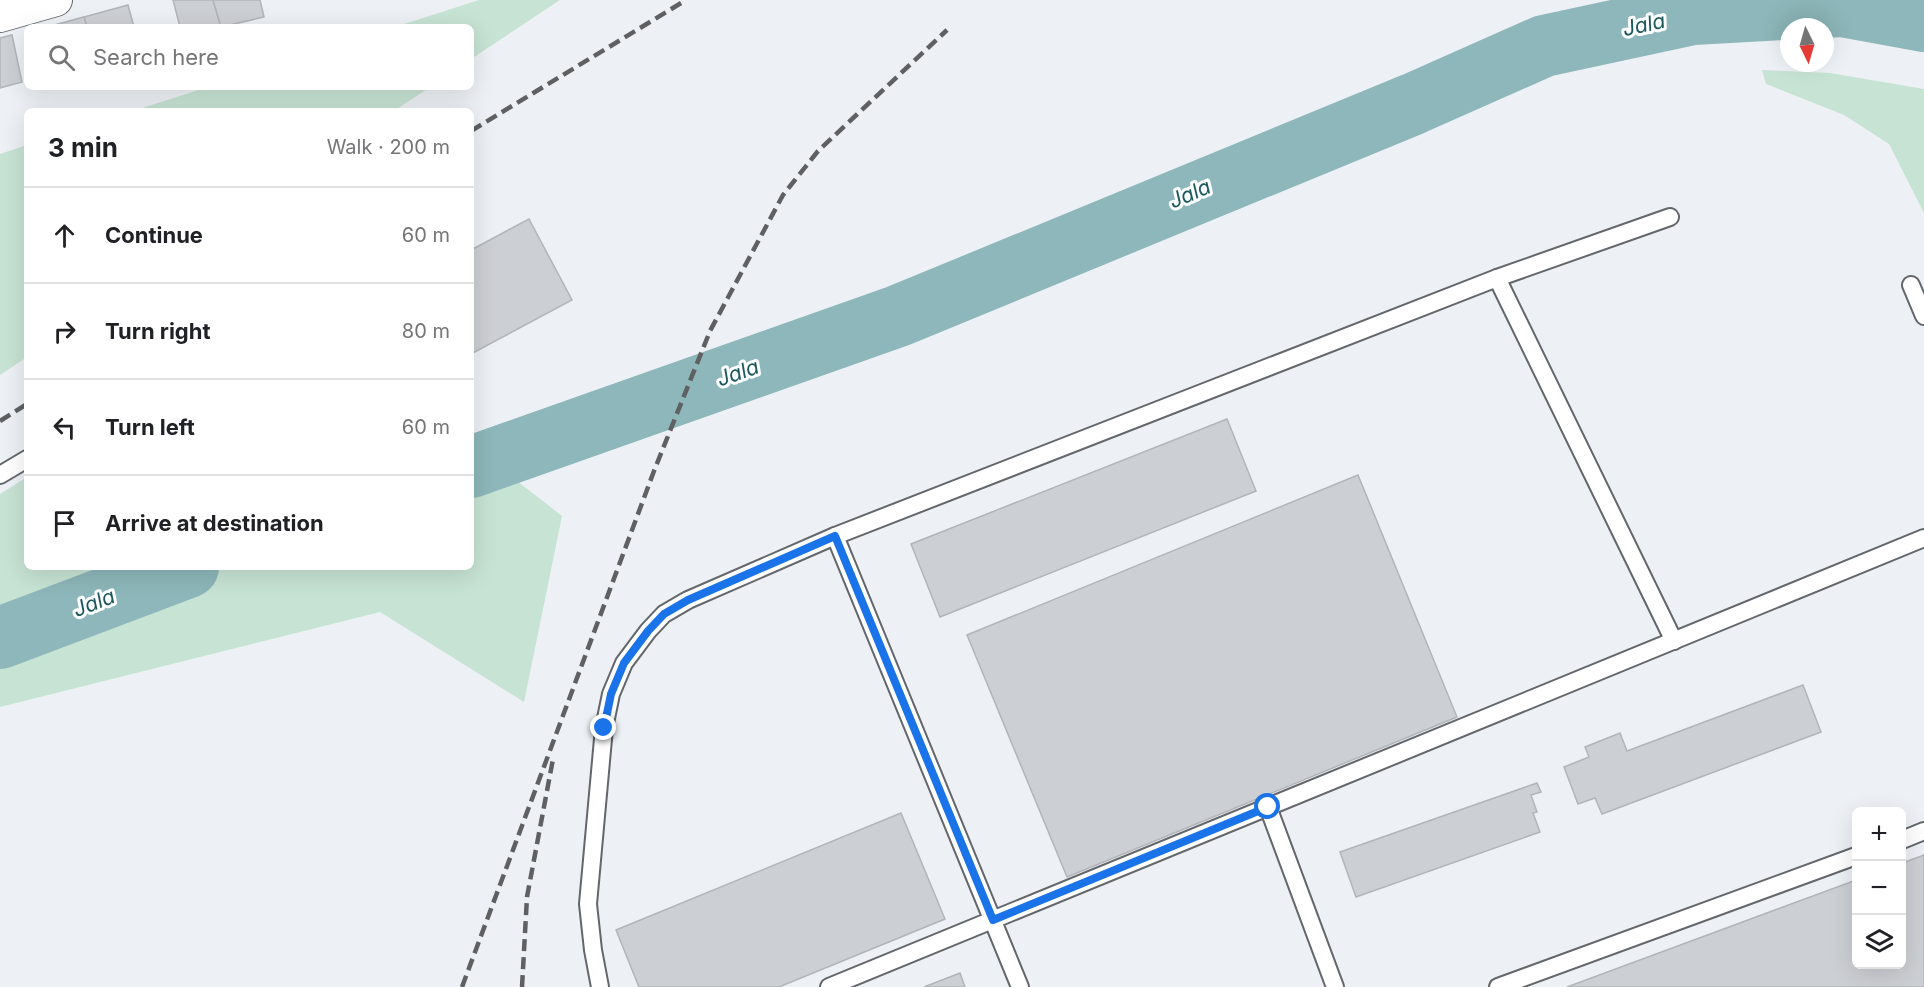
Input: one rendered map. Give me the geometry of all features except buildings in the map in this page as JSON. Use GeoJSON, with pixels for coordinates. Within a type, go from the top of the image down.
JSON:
{"type":"FeatureCollection","features":[{"type":"Feature","properties":{"kind":"street"},"geometry":{"type":"LineString","coordinates":[[0,16],[56,0]]}},
{"type":"Feature","properties":{"kind":"lane"},"geometry":{"type":"LineString","coordinates":[[600,987],[588,904],[604,728],[611,694],[624,663],[664,614],[688,600],[835,536],[1497,278],[1670,217]]}},
{"type":"Feature","properties":{"kind":"lane"},"geometry":{"type":"LineString","coordinates":[[1497,278],[1674,641]]}},
{"type":"Feature","properties":{"kind":"lane"},"geometry":{"type":"LineString","coordinates":[[1911,285],[1924,316]]}},
{"type":"Feature","properties":{"kind":"lane"},"geometry":{"type":"LineString","coordinates":[[0,475],[24,461]]}},
{"type":"Feature","properties":{"kind":"lane"},"geometry":{"type":"LineString","coordinates":[[835,536],[1020,987]]}},
{"type":"Feature","properties":{"kind":"lane"},"geometry":{"type":"LineString","coordinates":[[830,987],[1924,538]]}},
{"type":"Feature","properties":{"kind":"lane"},"geometry":{"type":"LineString","coordinates":[[1268,807],[1335,987]]}},
{"type":"Feature","properties":{"kind":"lane"},"geometry":{"type":"LineString","coordinates":[[1906,838],[1924,831]]}},
{"type":"Feature","properties":{"kind":"lane"},"geometry":{"type":"LineString","coordinates":[[1498,987],[1852,858]]}},
{"type":"Feature","properties":{"kind":"green space"},"geometry":{"type":"Polygon","coordinates":[[[479,0],[560,0],[474,57],[474,24],[404,24],[479,0]]]}},
{"type":"Feature","properties":{"kind":"green space"},"geometry":{"type":"Polygon","coordinates":[[[1762,70],[1830,73],[1924,89],[1924,213],[1889,144],[1844,115],[1766,84],[1762,70]]]}},
{"type":"Feature","properties":{"kind":"green space"},"geometry":{"type":"Polygon","coordinates":[[[199,90],[426,90],[398,108],[142,108],[199,90]]]}},
{"type":"Feature","properties":{"kind":"green space"},"geometry":{"type":"Polygon","coordinates":[[[24,146],[24,359],[0,375],[0,154],[24,146]]]}},
{"type":"Feature","properties":{"kind":"green space"},"geometry":{"type":"Polygon","coordinates":[[[474,447],[562,516],[524,702],[380,612],[0,707],[0,494],[24,479],[24,570],[474,570],[474,447]]]}},
{"type":"Feature","properties":{"kind":"waterway","name":"Jala"},"geometry":{"type":"LineString","coordinates":[[474,466],[898,316],[1413,104],[1544,46],[1693,14],[1842,6],[1924,21]]}},
{"type":"Feature","properties":{"kind":"waterway","name":"Jala"},"geometry":{"type":"LineString","coordinates":[[0,638],[180,570]]}},
{"type":"Feature","properties":{"kind":"railway"},"geometry":{"type":"LineString","coordinates":[[474,129],[686,0]]}},
{"type":"Feature","properties":{"kind":"railway"},"geometry":{"type":"LineString","coordinates":[[462,987],[654,471],[710,331],[783,195],[818,151],[947,30]]}},
{"type":"Feature","properties":{"kind":"railway"},"geometry":{"type":"LineString","coordinates":[[0,421],[24,406]]}},
{"type":"Feature","properties":{"kind":"railway"},"geometry":{"type":"LineString","coordinates":[[522,987],[527,897],[553,759]]}},
{"type":"Feature","properties":{"kind":"route"},"geometry":{"type":"LineString","coordinates":[[604,728],[611,694],[624,663],[664,614],[688,600],[835,536],[993,920],[1268,807]]}}]}
